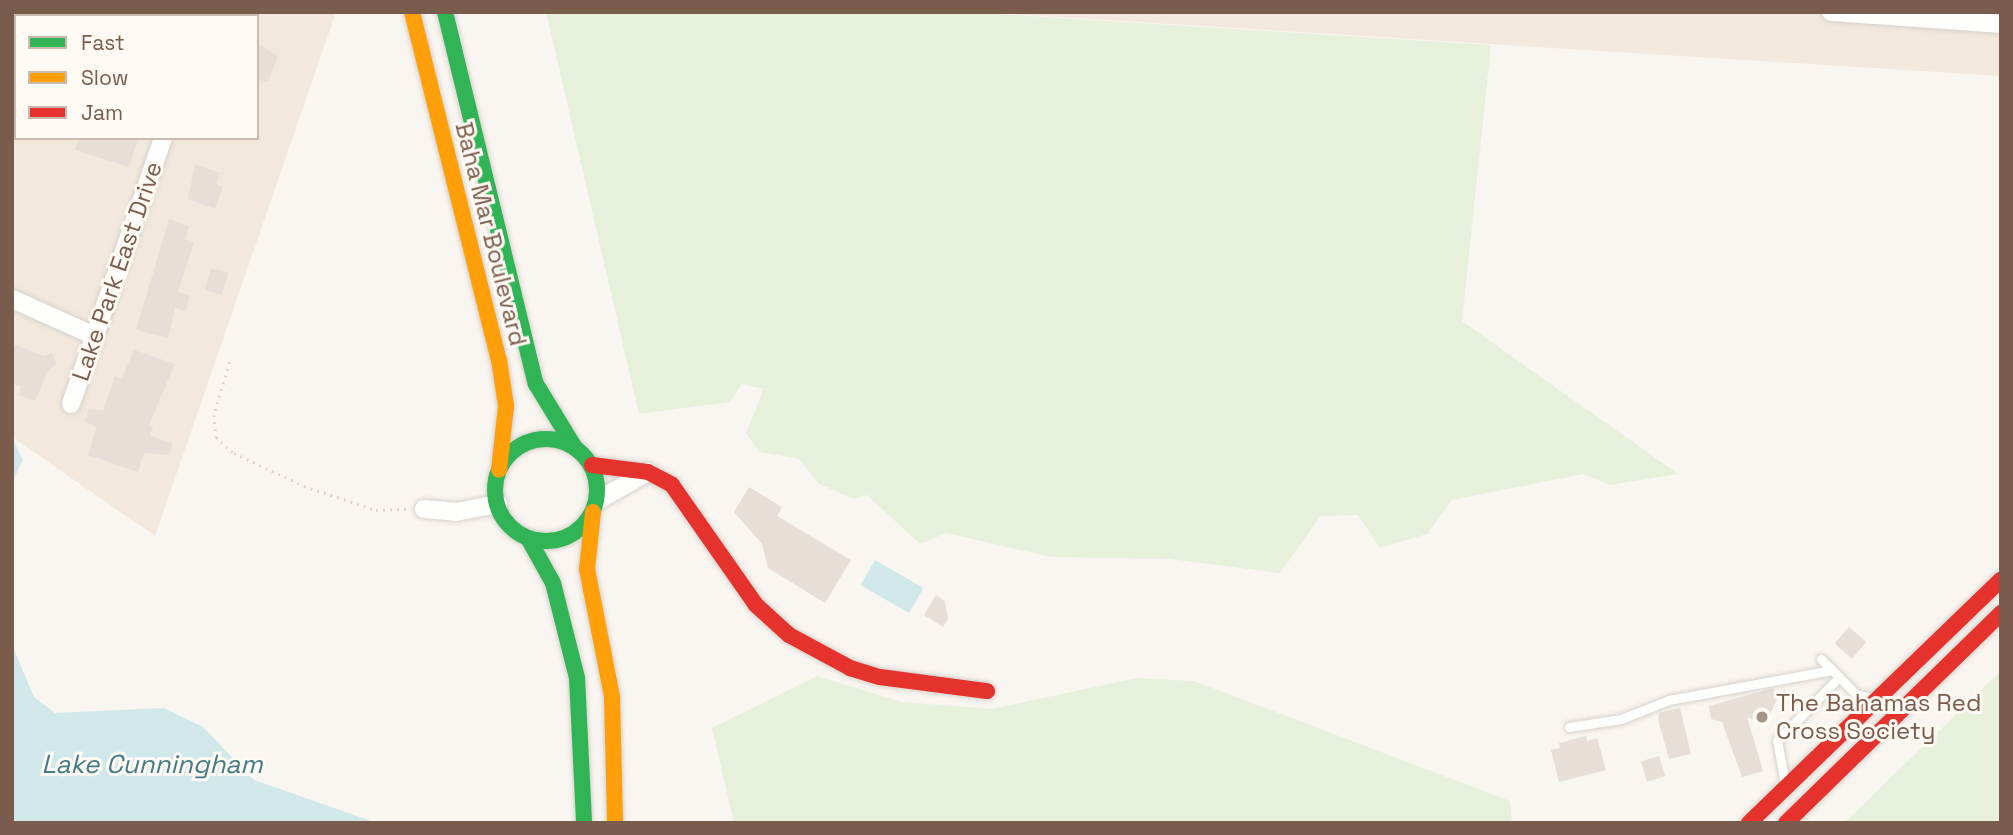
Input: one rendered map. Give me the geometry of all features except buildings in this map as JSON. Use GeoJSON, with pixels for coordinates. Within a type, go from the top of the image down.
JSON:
{"type":"FeatureCollection","features":[{"type":"Feature","properties":{"kind":"main road","name":"Baha Mar Boulevard"},"geometry":{"type":"LineString","coordinates":[[412,12],[499,360],[506,405],[499,470]]}},
{"type":"Feature","properties":{"kind":"main road","name":"Baha Mar Boulevard"},"geometry":{"type":"LineString","coordinates":[[445,12],[536,384],[575,447]]}},
{"type":"Feature","properties":{"kind":"main road"},"geometry":{"type":"LineString","coordinates":[[584,823],[577,678],[554,583],[528,537],[506,522],[498,504],[499,470],[512,452],[532,441],[554,439],[575,447],[592,465],[595,507],[587,569],[612,698],[615,823]]}},
{"type":"Feature","properties":{"kind":"main road"},"geometry":{"type":"LineString","coordinates":[[592,465],[648,471],[684,497],[728,569],[756,605],[789,635],[850,668],[880,677],[987,691]]}},
{"type":"Feature","properties":{"kind":"main road"},"geometry":{"type":"LineString","coordinates":[[528,537],[565,537],[595,507]]}},
{"type":"Feature","properties":{"kind":"main road"},"geometry":{"type":"LineString","coordinates":[[1749,823],[2001,580]]}},
{"type":"Feature","properties":{"kind":"main road"},"geometry":{"type":"LineString","coordinates":[[1786,823],[2001,613]]}},
{"type":"Feature","properties":{"kind":"street"},"geometry":{"type":"LineString","coordinates":[[1831,12],[2001,24]]}},
{"type":"Feature","properties":{"kind":"street","name":"Lake Park East Drive"},"geometry":{"type":"LineString","coordinates":[[71,404],[162,140]]}},
{"type":"Feature","properties":{"kind":"street"},"geometry":{"type":"LineString","coordinates":[[12,299],[95,336]]}},
{"type":"Feature","properties":{"kind":"street"},"geometry":{"type":"LineString","coordinates":[[595,507],[648,471]]}},
{"type":"Feature","properties":{"kind":"street"},"geometry":{"type":"LineString","coordinates":[[424,509],[456,512],[498,504]]}},
{"type":"Feature","properties":{"kind":"lane"},"geometry":{"type":"LineString","coordinates":[[1821,659],[1857,695],[1878,698]]}},
{"type":"Feature","properties":{"kind":"lane"},"geometry":{"type":"LineString","coordinates":[[1569,727],[1621,719],[1669,700],[1836,673]]}},
{"type":"Feature","properties":{"kind":"lane"},"geometry":{"type":"LineString","coordinates":[[1786,787],[1777,741],[1836,673]]}},
{"type":"Feature","properties":{"kind":"path"},"geometry":{"type":"LineString","coordinates":[[230,362],[214,415],[216,437],[234,453],[304,486],[376,510],[424,509]]}},
{"type":"Feature","properties":{"kind":"shaded area"},"geometry":{"type":"Polygon","coordinates":[[[12,12],[336,12],[155,536],[12,437],[12,12]]]}},
{"type":"Feature","properties":{"kind":"shaded area"},"geometry":{"type":"Polygon","coordinates":[[[978,12],[2001,12],[2001,76],[978,12]]]}},
{"type":"Feature","properties":{"kind":"green space"},"geometry":{"type":"Polygon","coordinates":[[[546,12],[968,12],[1491,45],[1462,321],[1678,474],[1610,485],[1583,474],[1452,500],[1427,534],[1380,548],[1358,515],[1321,516],[1280,573],[1170,559],[1051,557],[946,533],[920,544],[867,495],[854,499],[819,484],[799,459],[759,452],[746,433],[764,389],[742,384],[730,402],[639,414],[546,12]]]}},
{"type":"Feature","properties":{"kind":"green space"},"geometry":{"type":"Polygon","coordinates":[[[2001,671],[2001,823],[1844,823],[2001,671]]]}},
{"type":"Feature","properties":{"kind":"green space"},"geometry":{"type":"Polygon","coordinates":[[[817,676],[902,702],[992,709],[1137,678],[1194,681],[1510,801],[1512,823],[734,823],[712,728],[817,676]]]}},
{"type":"Feature","properties":{"kind":"water"},"geometry":{"type":"Polygon","coordinates":[[[12,438],[23,460],[12,482],[12,438]]]}},
{"type":"Feature","properties":{"kind":"water"},"geometry":{"type":"Polygon","coordinates":[[[875,560],[923,588],[909,613],[860,585],[875,560]]]}},
{"type":"Feature","properties":{"kind":"water","name":"Lake Cunningham"},"geometry":{"type":"Polygon","coordinates":[[[12,645],[34,697],[55,713],[164,708],[203,727],[254,780],[377,823],[12,823],[12,645]]]}},
{"type":"Feature","properties":{"kind":"traffic: fast"},"geometry":{"type":"LineString","coordinates":[[445,12],[536,384],[575,448]]}},
{"type":"Feature","properties":{"kind":"traffic: fast"},"geometry":{"type":"LineString","coordinates":[[546,439],[566,443],[582,454],[593,470],[597,490],[593,510],[582,526],[566,537],[546,541],[526,537],[510,526],[499,510],[495,490],[499,470],[510,454],[526,443],[546,439]]}},
{"type":"Feature","properties":{"kind":"traffic: fast"},"geometry":{"type":"LineString","coordinates":[[528,538],[553,583],[577,678],[584,823]]}},
{"type":"Feature","properties":{"kind":"traffic: slow"},"geometry":{"type":"LineString","coordinates":[[412,12],[499,360],[506,406],[499,470]]}},
{"type":"Feature","properties":{"kind":"traffic: slow"},"geometry":{"type":"LineString","coordinates":[[593,512],[587,569],[612,697],[615,823]]}},
{"type":"Feature","properties":{"kind":"traffic: jam"},"geometry":{"type":"LineString","coordinates":[[592,465],[648,472],[672,485],[756,605],[789,635],[850,668],[880,677],[987,691]]}},
{"type":"Feature","properties":{"kind":"traffic: jam"},"geometry":{"type":"LineString","coordinates":[[1749,823],[2001,580]]}},
{"type":"Feature","properties":{"kind":"traffic: jam"},"geometry":{"type":"LineString","coordinates":[[1786,823],[2001,613]]}},
{"type":"Feature","properties":{"kind":"place","name":"The Bahamas Red Cross Society"},"geometry":{"type":"Point","coordinates":[1762,717]}}]}
